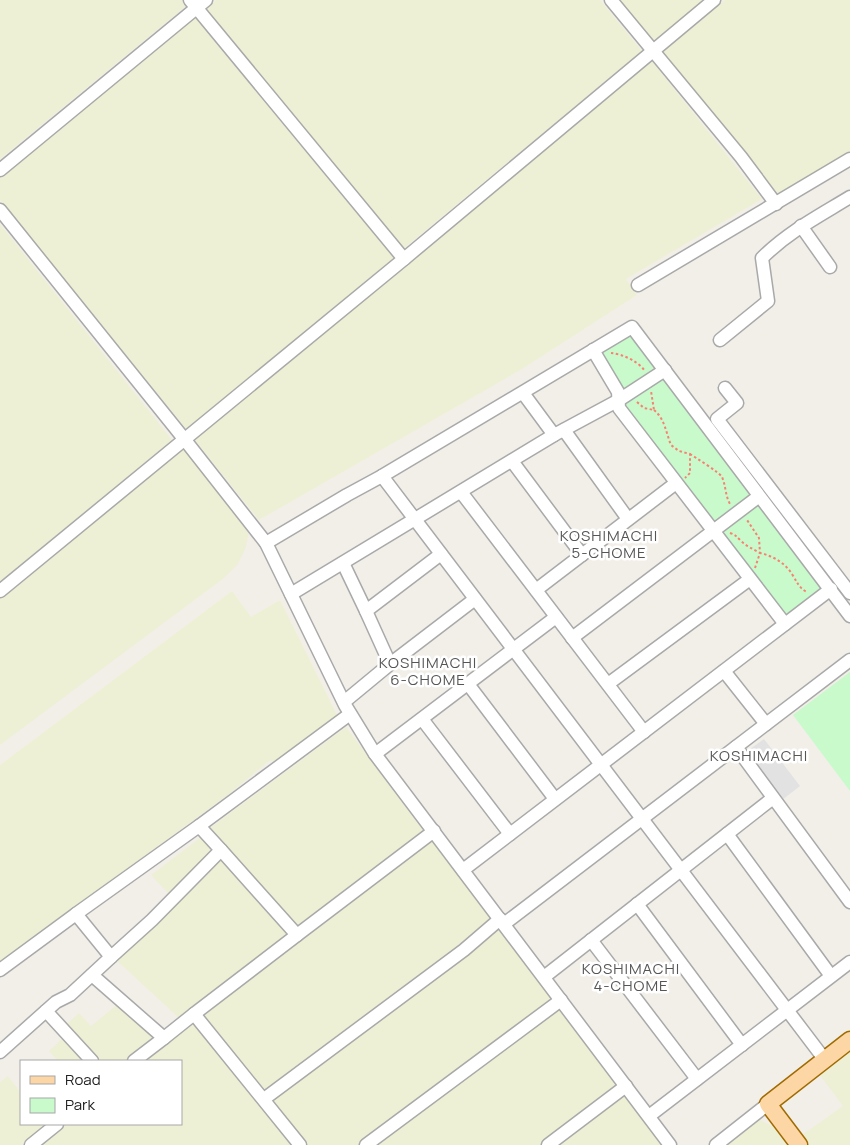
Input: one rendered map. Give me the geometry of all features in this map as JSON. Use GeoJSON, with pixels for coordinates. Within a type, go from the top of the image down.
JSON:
{"type":"FeatureCollection","features":[{"type":"Feature","properties":{"kind":"main road"},"geometry":{"type":"LineString","coordinates":[[799,1145],[768,1104],[850,1040]]}},
{"type":"Feature","properties":{"kind":"street"},"geometry":{"type":"LineString","coordinates":[[611,0],[741,158],[776,204]]}},
{"type":"Feature","properties":{"kind":"street"},"geometry":{"type":"LineString","coordinates":[[0,591],[186,440],[714,0]]}},
{"type":"Feature","properties":{"kind":"street"},"geometry":{"type":"LineString","coordinates":[[0,170],[198,3],[404,259]]}},
{"type":"Feature","properties":{"kind":"street"},"geometry":{"type":"LineString","coordinates":[[638,285],[850,159]]}},
{"type":"Feature","properties":{"kind":"street"},"geometry":{"type":"LineString","coordinates":[[720,340],[768,301],[762,258],[775,245],[801,226],[850,198]]}},
{"type":"Feature","properties":{"kind":"street"},"geometry":{"type":"LineString","coordinates":[[0,210],[186,440],[266,543],[350,714],[375,754],[670,1145]]}},
{"type":"Feature","properties":{"kind":"street"},"geometry":{"type":"LineString","coordinates":[[801,226],[830,267]]}},
{"type":"Feature","properties":{"kind":"street"},"geometry":{"type":"LineString","coordinates":[[266,543],[632,327],[850,616]]}},
{"type":"Feature","properties":{"kind":"street"},"geometry":{"type":"LineString","coordinates":[[593,350],[618,392],[619,408],[784,624]]}},
{"type":"Feature","properties":{"kind":"street"},"geometry":{"type":"LineString","coordinates":[[291,594],[559,433],[619,400],[665,370]]}},
{"type":"Feature","properties":{"kind":"street"},"geometry":{"type":"LineString","coordinates":[[725,388],[737,403],[717,419],[850,593]]}},
{"type":"Feature","properties":{"kind":"street"},"geometry":{"type":"LineString","coordinates":[[523,393],[559,433],[628,519]]}},
{"type":"Feature","properties":{"kind":"street"},"geometry":{"type":"LineString","coordinates":[[512,461],[582,555]]}},
{"type":"Feature","properties":{"kind":"street"},"geometry":{"type":"LineString","coordinates":[[382,476],[825,1060]]}},
{"type":"Feature","properties":{"kind":"street"},"geometry":{"type":"LineString","coordinates":[[536,590],[676,483]]}},
{"type":"Feature","properties":{"kind":"street"},"geometry":{"type":"LineString","coordinates":[[461,492],[644,732]]}},
{"type":"Feature","properties":{"kind":"street"},"geometry":{"type":"LineString","coordinates":[[572,638],[758,496]]}},
{"type":"Feature","properties":{"kind":"street"},"geometry":{"type":"LineString","coordinates":[[366,611],[441,554]]}},
{"type":"Feature","properties":{"kind":"street"},"geometry":{"type":"LineString","coordinates":[[343,563],[390,664]]}},
{"type":"Feature","properties":{"kind":"street"},"geometry":{"type":"LineString","coordinates":[[608,684],[750,579]]}},
{"type":"Feature","properties":{"kind":"street"},"geometry":{"type":"LineString","coordinates":[[463,870],[831,589]]}},
{"type":"Feature","properties":{"kind":"street"},"geometry":{"type":"LineString","coordinates":[[344,702],[475,599]]}},
{"type":"Feature","properties":{"kind":"street"},"geometry":{"type":"LineString","coordinates":[[375,754],[556,617]]}},
{"type":"Feature","properties":{"kind":"street"},"geometry":{"type":"LineString","coordinates":[[264,1099],[642,819],[850,660]]}},
{"type":"Feature","properties":{"kind":"street"},"geometry":{"type":"LineString","coordinates":[[724,671],[766,724]]}},
{"type":"Feature","properties":{"kind":"street"},"geometry":{"type":"LineString","coordinates":[[468,684],[555,800]]}},
{"type":"Feature","properties":{"kind":"street"},"geometry":{"type":"LineString","coordinates":[[0,970],[350,714]]}},
{"type":"Feature","properties":{"kind":"street"},"geometry":{"type":"LineString","coordinates":[[422,719],[510,834]]}},
{"type":"Feature","properties":{"kind":"street"},"geometry":{"type":"LineString","coordinates":[[736,747],[848,896]]}},
{"type":"Feature","properties":{"kind":"street"},"geometry":{"type":"LineString","coordinates":[[544,977],[773,798]]}},
{"type":"Feature","properties":{"kind":"street"},"geometry":{"type":"LineString","coordinates":[[198,826],[297,935]]}},
{"type":"Feature","properties":{"kind":"street"},"geometry":{"type":"LineString","coordinates":[[135,1060],[434,831]]}},
{"type":"Feature","properties":{"kind":"street"},"geometry":{"type":"LineString","coordinates":[[727,834],[832,976]]}},
{"type":"Feature","properties":{"kind":"street"},"geometry":{"type":"LineString","coordinates":[[0,1052],[56,1002],[70,995],[92,975],[152,920],[221,850]]}},
{"type":"Feature","properties":{"kind":"street"},"geometry":{"type":"LineString","coordinates":[[637,904],[742,1045]]}},
{"type":"Feature","properties":{"kind":"street"},"geometry":{"type":"LineString","coordinates":[[76,914],[111,957]]}},
{"type":"Feature","properties":{"kind":"street"},"geometry":{"type":"LineString","coordinates":[[591,940],[697,1079]]}},
{"type":"Feature","properties":{"kind":"street"},"geometry":{"type":"LineString","coordinates":[[649,1116],[850,962]]}},
{"type":"Feature","properties":{"kind":"street"},"geometry":{"type":"LineString","coordinates":[[92,975],[164,1038]]}},
{"type":"Feature","properties":{"kind":"street"},"geometry":{"type":"LineString","coordinates":[[366,1145],[561,1000]]}},
{"type":"Feature","properties":{"kind":"street"},"geometry":{"type":"LineString","coordinates":[[46,1011],[91,1060]]}},
{"type":"Feature","properties":{"kind":"street"},"geometry":{"type":"LineString","coordinates":[[194,1014],[300,1145]]}},
{"type":"Feature","properties":{"kind":"street"},"geometry":{"type":"LineString","coordinates":[[548,1145],[626,1086]]}},
{"type":"Feature","properties":{"kind":"street"},"geometry":{"type":"LineString","coordinates":[[716,1145],[768,1104]]}},
{"type":"Feature","properties":{"kind":"street"},"geometry":{"type":"LineString","coordinates":[[31,1145],[56,1125]]}},
{"type":"Feature","properties":{"kind":"path"},"geometry":{"type":"LineString","coordinates":[[654,410],[659,414],[665,425],[671,445],[679,451],[690,454],[690,473],[676,483]]}},
{"type":"Feature","properties":{"kind":"path"},"geometry":{"type":"LineString","coordinates":[[760,552],[773,556],[784,565],[791,572],[799,586],[806,592],[813,593],[831,589]]}},
{"type":"Feature","properties":{"kind":"green space"},"geometry":{"type":"Polygon","coordinates":[[[0,0],[182,0],[186,6],[0,159],[0,0]]]}},
{"type":"Feature","properties":{"kind":"green space"},"geometry":{"type":"Polygon","coordinates":[[[216,0],[600,0],[642,51],[403,249],[205,9],[216,0]]]}},
{"type":"Feature","properties":{"kind":"green space"},"geometry":{"type":"Polygon","coordinates":[[[620,0],[705,0],[655,42],[620,0]]]}},
{"type":"Feature","properties":{"kind":"green space"},"geometry":{"type":"Polygon","coordinates":[[[725,0],[850,0],[850,151],[778,194],[661,52],[725,0]]]}},
{"type":"Feature","properties":{"kind":"green space"},"geometry":{"type":"Polygon","coordinates":[[[195,18],[394,258],[188,431],[0,200],[0,178],[195,18]]]}},
{"type":"Feature","properties":{"kind":"green space"},"geometry":{"type":"Polygon","coordinates":[[[651,60],[762,199],[626,279],[637,295],[522,369],[259,520],[194,439],[651,60]]]}},
{"type":"Feature","properties":{"kind":"green space"},"geometry":{"type":"Polygon","coordinates":[[[0,224],[172,440],[0,583],[0,224]]]}},
{"type":"Feature","properties":{"kind":"green space"},"geometry":{"type":"Polygon","coordinates":[[[632,322],[833,587],[786,622],[622,405],[593,344],[632,322]]]}},
{"type":"Feature","properties":{"kind":"green space"},"geometry":{"type":"Polygon","coordinates":[[[182,447],[249,531],[246,547],[238,564],[224,578],[0,745],[0,597],[182,447]]]}},
{"type":"Feature","properties":{"kind":"green space"},"geometry":{"type":"Polygon","coordinates":[[[232,591],[251,617],[280,600],[338,717],[279,761],[269,761],[229,794],[0,962],[0,765],[232,591]]]}},
{"type":"Feature","properties":{"kind":"green space"},"geometry":{"type":"Polygon","coordinates":[[[850,672],[850,791],[793,715],[850,672]]]}},
{"type":"Feature","properties":{"kind":"green space"},"geometry":{"type":"Polygon","coordinates":[[[346,727],[424,832],[297,928],[210,828],[346,727]]]}},
{"type":"Feature","properties":{"kind":"green space"},"geometry":{"type":"Polygon","coordinates":[[[200,838],[210,847],[209,854],[169,894],[151,875],[200,838]]]}},
{"type":"Feature","properties":{"kind":"green space"},"geometry":{"type":"Polygon","coordinates":[[[431,839],[493,919],[264,1095],[202,1017],[431,839]]]}},
{"type":"Feature","properties":{"kind":"green space"},"geometry":{"type":"Polygon","coordinates":[[[219,860],[222,860],[288,932],[286,937],[180,1019],[115,959],[219,860]]]}},
{"type":"Feature","properties":{"kind":"green space"},"geometry":{"type":"Polygon","coordinates":[[[498,928],[553,1000],[360,1145],[305,1145],[268,1099],[498,928]]]}},
{"type":"Feature","properties":{"kind":"green space"},"geometry":{"type":"Polygon","coordinates":[[[119,1003],[155,1036],[155,1039],[129,1060],[100,1060],[67,1024],[79,1013],[91,1026],[119,1003]]]}},
{"type":"Feature","properties":{"kind":"green space"},"geometry":{"type":"Polygon","coordinates":[[[559,1007],[617,1086],[540,1145],[376,1145],[559,1007]]]}},
{"type":"Feature","properties":{"kind":"green space"},"geometry":{"type":"Polygon","coordinates":[[[195,1022],[292,1145],[35,1145],[62,1125],[182,1125],[182,1060],[145,1060],[195,1022]]]}},
{"type":"Feature","properties":{"kind":"green space"},"geometry":{"type":"Polygon","coordinates":[[[64,1037],[86,1060],[57,1060],[49,1051],[64,1037]]]}},
{"type":"Feature","properties":{"kind":"green space"},"geometry":{"type":"Polygon","coordinates":[[[850,1050],[850,1145],[805,1145],[799,1137],[843,1106],[819,1074],[850,1050]]]}},
{"type":"Feature","properties":{"kind":"green space"},"geometry":{"type":"Polygon","coordinates":[[[8,1076],[20,1092],[20,1125],[46,1125],[21,1145],[0,1145],[0,1082],[8,1076]]]}},
{"type":"Feature","properties":{"kind":"green space"},"geometry":{"type":"Polygon","coordinates":[[[623,1092],[664,1145],[554,1145],[623,1092]]]}},
{"type":"Feature","properties":{"kind":"green space"},"geometry":{"type":"Polygon","coordinates":[[[758,1119],[775,1127],[789,1145],[724,1145],[758,1119]]]}},
{"type":"Feature","properties":{"kind":"shaded area"},"geometry":{"type":"Polygon","coordinates":[[[764,739],[800,786],[782,800],[746,752],[764,739]]]}},
{"type":"Feature","properties":{"kind":"district","name":"KOSHIMACHI 5-CHOME"},"geometry":{"type":"Point","coordinates":[609,544]}},
{"type":"Feature","properties":{"kind":"district","name":"KOSHIMACHI 6-CHOME"},"geometry":{"type":"Point","coordinates":[428,670]}},
{"type":"Feature","properties":{"kind":"district","name":"KOSHIMACHI"},"geometry":{"type":"Point","coordinates":[759,755]}},
{"type":"Feature","properties":{"kind":"district","name":"KOSHIMACHI 4-CHOME"},"geometry":{"type":"Point","coordinates":[631,976]}}]}
